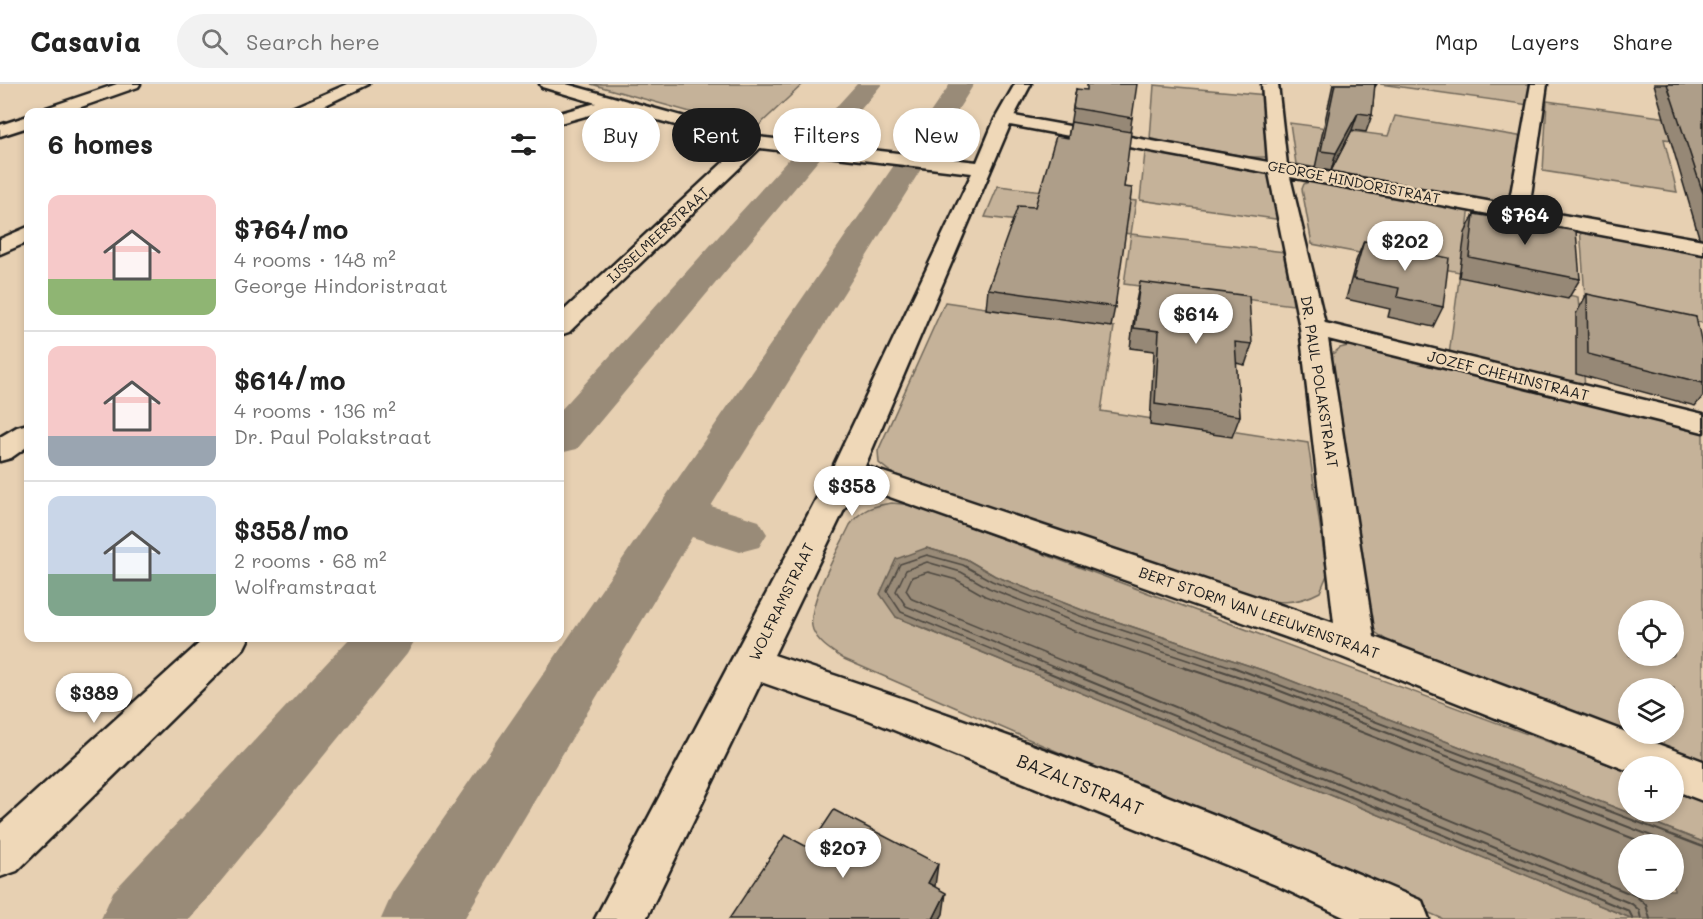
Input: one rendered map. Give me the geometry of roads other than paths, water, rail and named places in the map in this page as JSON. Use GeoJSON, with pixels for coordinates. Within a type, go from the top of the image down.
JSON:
{"type":"FeatureCollection","features":[{"type":"Feature","properties":{"kind":"street"},"geometry":{"type":"LineString","coordinates":[[63,108],[132,84]]}},
{"type":"Feature","properties":{"kind":"street"},"geometry":{"type":"LineString","coordinates":[[307,108],[361,84]]}},
{"type":"Feature","properties":{"kind":"street"},"geometry":{"type":"LineString","coordinates":[[548,84],[672,119]]}},
{"type":"Feature","properties":{"kind":"street","name":"WOLFRAMSTRAAT"},"geometry":{"type":"LineString","coordinates":[[620,919],[752,663],[847,471],[973,168],[1023,84]]}},
{"type":"Feature","properties":{"kind":"street","name":"DR. PAUL POLAKSTRAAT"},"geometry":{"type":"LineString","coordinates":[[1270,84],[1278,168],[1314,328],[1356,646]]}},
{"type":"Feature","properties":{"kind":"street"},"geometry":{"type":"LineString","coordinates":[[1518,213],[1539,84]]}},
{"type":"Feature","properties":{"kind":"street"},"geometry":{"type":"LineString","coordinates":[[564,117],[614,103]]}},
{"type":"Feature","properties":{"kind":"street","name":"GEORGE HINDORISTRAAT"},"geometry":{"type":"LineString","coordinates":[[1004,119],[1703,248]]}},
{"type":"Feature","properties":{"kind":"street"},"geometry":{"type":"LineString","coordinates":[[0,131],[24,122]]}},
{"type":"Feature","properties":{"kind":"street"},"geometry":{"type":"LineString","coordinates":[[761,143],[973,168]]}},
{"type":"Feature","properties":{"kind":"street","name":"IJSSELMEERSTRAAT"},"geometry":{"type":"LineString","coordinates":[[564,323],[735,162]]}},
{"type":"Feature","properties":{"kind":"street"},"geometry":{"type":"LineString","coordinates":[[0,247],[24,236]]}},
{"type":"Feature","properties":{"kind":"street","name":"JOZEF CHEHINSTRAAT"},"geometry":{"type":"LineString","coordinates":[[1314,328],[1703,423]]}},
{"type":"Feature","properties":{"kind":"street"},"geometry":{"type":"LineString","coordinates":[[0,451],[24,436]]}},
{"type":"Feature","properties":{"kind":"street","name":"BERT STORM VAN LEEUWENSTRAAT"},"geometry":{"type":"LineString","coordinates":[[847,471],[1356,646],[1640,756]]}},
{"type":"Feature","properties":{"kind":"street"},"geometry":{"type":"LineString","coordinates":[[0,855],[226,642]]}},
{"type":"Feature","properties":{"kind":"street","name":"BAZALTSTRAAT"},"geometry":{"type":"LineString","coordinates":[[752,663],[907,716],[1293,869],[1404,919]]}},
{"type":"Feature","properties":{"kind":"street"},"geometry":{"type":"LineString","coordinates":[[1684,774],[1703,781]]}},
{"type":"Feature","properties":{"kind":"water"},"geometry":{"type":"Polygon","coordinates":[[[926,548],[966,559],[995,576],[1082,610],[1274,674],[1618,809],[1618,822],[1652,822],[1683,834],[1618,834],[1618,900],[1684,900],[1684,835],[1703,842],[1703,919],[1633,919],[896,617],[880,594],[896,559],[926,548]]]}},
{"type":"Feature","properties":{"kind":"waterway"},"geometry":{"type":"LineString","coordinates":[[564,434],[870,84]]}},
{"type":"Feature","properties":{"kind":"waterway"},"geometry":{"type":"LineString","coordinates":[[680,514],[962,84]]}},
{"type":"Feature","properties":{"kind":"waterway"},"geometry":{"type":"LineString","coordinates":[[420,919],[680,514]]}},
{"type":"Feature","properties":{"kind":"waterway"},"geometry":{"type":"LineString","coordinates":[[680,514],[740,534]]}},
{"type":"Feature","properties":{"kind":"waterway"},"geometry":{"type":"LineString","coordinates":[[140,919],[382,642]]}}]}
